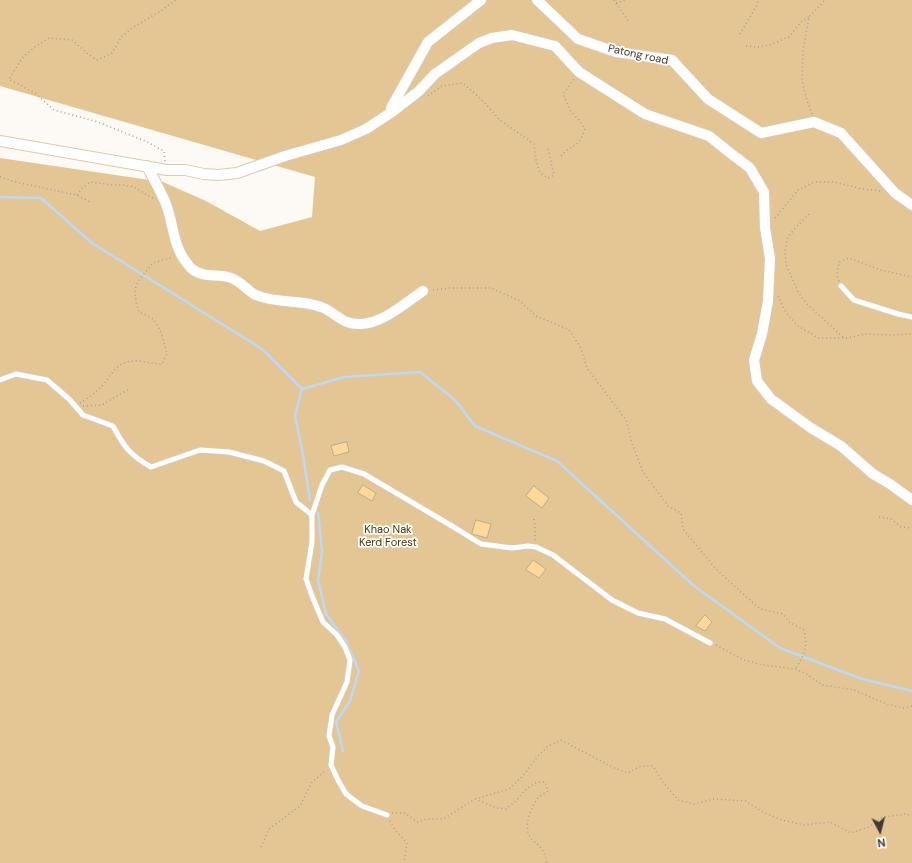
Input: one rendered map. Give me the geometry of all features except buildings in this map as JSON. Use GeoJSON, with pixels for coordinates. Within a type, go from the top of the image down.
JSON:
{"type":"FeatureCollection","features":[{"type":"Feature","properties":{"kind":"street"},"geometry":{"type":"LineString","coordinates":[[391,108],[428,42],[481,0]]}},
{"type":"Feature","properties":{"kind":"street","name":"Patong road"},"geometry":{"type":"LineString","coordinates":[[537,0],[578,39],[616,52],[672,60],[708,99],[761,133],[814,122]]}},
{"type":"Feature","properties":{"kind":"street"},"geometry":{"type":"LineString","coordinates":[[0,140],[167,170],[185,170],[218,175],[237,173],[304,150],[341,140],[366,129],[408,100],[435,74],[479,43],[492,38],[512,35],[555,46],[579,72],[645,114],[709,136],[750,168],[764,192],[765,228],[770,258],[768,301],[762,334],[754,360],[757,381],[771,399],[811,428],[841,446],[873,474],[912,500]]}},
{"type":"Feature","properties":{"kind":"street"},"geometry":{"type":"LineString","coordinates":[[814,122],[841,133],[895,193],[912,206]]}},
{"type":"Feature","properties":{"kind":"street"},"geometry":{"type":"LineString","coordinates":[[147,166],[166,204],[180,256],[192,270],[208,276],[228,277],[242,284],[255,295],[276,300],[303,302],[323,307],[342,321],[359,324],[374,322],[384,317],[423,291]]}},
{"type":"Feature","properties":{"kind":"lane"},"geometry":{"type":"LineString","coordinates":[[841,286],[854,300],[912,317]]}},
{"type":"Feature","properties":{"kind":"lane"},"geometry":{"type":"LineString","coordinates":[[0,380],[16,374],[47,380],[83,415],[113,426],[123,445],[137,459],[151,467],[200,450],[229,452],[264,461],[284,471],[296,502],[312,515]]}},
{"type":"Feature","properties":{"kind":"lane"},"geometry":{"type":"LineString","coordinates":[[387,815],[362,806],[346,794],[332,765],[332,747],[329,736],[332,715],[347,682],[350,660],[345,647],[337,635],[323,622],[306,579],[312,542],[312,515],[322,485],[330,470],[342,467],[364,474],[481,544],[512,548],[528,546],[553,555],[612,600],[638,613],[665,619],[710,643]]}},
{"type":"Feature","properties":{"kind":"path"},"geometry":{"type":"LineString","coordinates":[[167,170],[164,151],[145,141],[98,122],[54,110],[36,94],[9,79],[23,57],[36,46],[49,38],[72,40],[97,60],[112,53],[122,36],[176,0]]}},
{"type":"Feature","properties":{"kind":"path"},"geometry":{"type":"LineString","coordinates":[[614,0],[630,23]]}},
{"type":"Feature","properties":{"kind":"path"},"geometry":{"type":"LineString","coordinates":[[616,3],[626,0]]}},
{"type":"Feature","properties":{"kind":"path"},"geometry":{"type":"LineString","coordinates":[[740,34],[757,5],[758,0]]}},
{"type":"Feature","properties":{"kind":"path"},"geometry":{"type":"LineString","coordinates":[[746,46],[758,47],[789,37],[801,22],[809,17],[825,0]]}},
{"type":"Feature","properties":{"kind":"path"},"geometry":{"type":"LineString","coordinates":[[809,17],[803,51],[802,72],[805,94],[814,122]]}},
{"type":"Feature","properties":{"kind":"path"},"geometry":{"type":"LineString","coordinates":[[561,156],[566,150],[574,147],[582,138],[585,129],[580,120],[570,110],[562,94],[579,72]]}},
{"type":"Feature","properties":{"kind":"path"},"geometry":{"type":"LineString","coordinates":[[408,100],[428,96],[442,86],[463,83],[481,99],[500,120],[534,144],[536,160],[540,173],[548,178],[554,174],[548,149]]}},
{"type":"Feature","properties":{"kind":"path"},"geometry":{"type":"LineString","coordinates":[[0,177],[15,182],[77,195],[90,202]]}},
{"type":"Feature","properties":{"kind":"path"},"geometry":{"type":"LineString","coordinates":[[77,195],[82,188],[90,182],[113,186],[125,185],[134,187],[157,201],[166,204]]}},
{"type":"Feature","properties":{"kind":"path"},"geometry":{"type":"LineString","coordinates":[[765,228],[798,190],[814,182],[834,182],[862,189],[895,193]]}},
{"type":"Feature","properties":{"kind":"path"},"geometry":{"type":"LineString","coordinates":[[808,214],[787,239],[785,253],[786,264],[798,292],[808,304],[844,338]]}},
{"type":"Feature","properties":{"kind":"path"},"geometry":{"type":"LineString","coordinates":[[75,406],[98,390],[107,381],[112,371],[125,362],[137,361],[162,364],[167,354],[158,327],[152,318],[139,312],[136,302],[135,289],[139,280],[153,263],[180,256]]}},
{"type":"Feature","properties":{"kind":"path"},"geometry":{"type":"LineString","coordinates":[[841,286],[837,276],[839,262],[849,258],[881,270],[912,277]]}},
{"type":"Feature","properties":{"kind":"path"},"geometry":{"type":"LineString","coordinates":[[423,291],[449,288],[492,288],[520,301],[536,316],[568,329],[580,346],[587,368],[626,420],[632,443],[643,472],[668,506],[681,513],[683,529],[698,548],[726,578],[760,609],[782,614],[789,622],[804,630],[806,641],[805,653],[795,669]]}},
{"type":"Feature","properties":{"kind":"path"},"geometry":{"type":"LineString","coordinates":[[769,288],[776,291],[786,314],[798,326],[818,338],[848,338],[865,334],[912,334]]}},
{"type":"Feature","properties":{"kind":"path"},"geometry":{"type":"LineString","coordinates":[[75,406],[102,405],[129,389]]}},
{"type":"Feature","properties":{"kind":"path"},"geometry":{"type":"LineString","coordinates":[[879,517],[891,520],[901,527],[912,528]]}},
{"type":"Feature","properties":{"kind":"path"},"geometry":{"type":"LineString","coordinates":[[534,519],[536,548]]}},
{"type":"Feature","properties":{"kind":"path"},"geometry":{"type":"LineString","coordinates":[[710,643],[744,660],[763,665],[795,669],[805,673],[822,685],[854,690],[886,704],[904,708],[912,706]]}},
{"type":"Feature","properties":{"kind":"path"},"geometry":{"type":"LineString","coordinates":[[404,863],[407,842],[395,830],[387,815],[394,812],[405,813],[418,822],[428,819],[443,819],[476,798],[509,789],[522,777],[538,756],[547,748],[562,740],[612,767],[628,773],[641,766],[653,766],[663,782],[678,800],[694,804],[714,799],[745,800],[761,811],[782,820],[804,825],[830,822],[851,833],[869,827],[883,817],[907,814],[912,816]]}},
{"type":"Feature","properties":{"kind":"path"},"geometry":{"type":"LineString","coordinates":[[261,847],[269,829],[300,806],[312,782],[332,765]]}},
{"type":"Feature","properties":{"kind":"path"},"geometry":{"type":"LineString","coordinates":[[476,798],[497,808],[506,809],[516,801],[525,790],[537,782],[546,782],[548,791],[539,798],[534,806],[529,816],[528,828],[530,837],[540,846],[545,854],[547,863]]}},
{"type":"Feature","properties":{"kind":"green space","name":"Khao Nak Kerd Forest"},"geometry":{"type":"Polygon","coordinates":[[[0,0],[912,0],[912,863],[0,863],[0,158],[163,182],[206,201],[260,231],[312,217],[315,177],[0,86],[0,0]]]}},
{"type":"Feature","properties":{"kind":"waterway"},"geometry":{"type":"LineString","coordinates":[[0,197],[41,198],[92,243],[262,349],[302,389],[344,377],[420,372],[455,400],[475,426],[557,461],[693,585],[780,648],[862,679],[912,691]]}},
{"type":"Feature","properties":{"kind":"waterway"},"geometry":{"type":"LineString","coordinates":[[302,389],[295,416],[310,500]]}},
{"type":"Feature","properties":{"kind":"waterway"},"geometry":{"type":"LineString","coordinates":[[318,513],[322,551],[318,580],[326,614],[346,641],[359,671],[350,701],[336,722],[343,751]]}}]}
